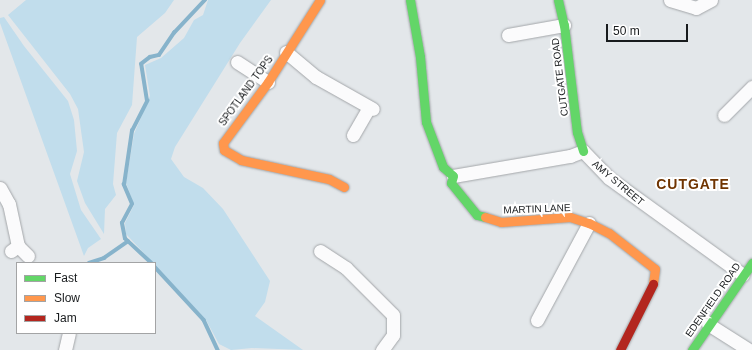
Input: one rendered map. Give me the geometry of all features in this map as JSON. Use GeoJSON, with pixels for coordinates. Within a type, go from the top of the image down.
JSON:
{"type":"FeatureCollection","features":[{"type":"Feature","properties":{"kind":"street","name":"SPOTLAND TOPS"},"geometry":{"type":"LineString","coordinates":[[320,0],[268,82],[229,133],[224,143],[224,150],[241,160],[329,179],[344,187]]}},
{"type":"Feature","properties":{"kind":"street","name":"MARTIN LANE"},"geometry":{"type":"LineString","coordinates":[[410,0],[420,57],[426,122],[443,167],[453,176],[451,183],[477,215],[501,222],[570,218],[589,223],[609,233],[655,269],[656,275],[620,350]]}},
{"type":"Feature","properties":{"kind":"street","name":"CUTGATE ROAD"},"geometry":{"type":"LineString","coordinates":[[558,0],[564,25],[577,132],[583,151]]}},
{"type":"Feature","properties":{"kind":"street"},"geometry":{"type":"LineString","coordinates":[[670,0],[696,8],[711,0]]}},
{"type":"Feature","properties":{"kind":"street"},"geometry":{"type":"LineString","coordinates":[[508,36],[564,25]]}},
{"type":"Feature","properties":{"kind":"street"},"geometry":{"type":"LineString","coordinates":[[286,52],[316,76],[371,108],[353,135]]}},
{"type":"Feature","properties":{"kind":"street"},"geometry":{"type":"LineString","coordinates":[[237,62],[268,82]]}},
{"type":"Feature","properties":{"kind":"street"},"geometry":{"type":"LineString","coordinates":[[724,115],[752,86]]}},
{"type":"Feature","properties":{"kind":"street"},"geometry":{"type":"LineString","coordinates":[[453,176],[570,156],[583,151]]}},
{"type":"Feature","properties":{"kind":"street","name":"AMY STREET"},"geometry":{"type":"LineString","coordinates":[[583,151],[615,183],[743,276]]}},
{"type":"Feature","properties":{"kind":"street"},"geometry":{"type":"LineString","coordinates":[[0,188],[9,204],[15,249],[28,256]]}},
{"type":"Feature","properties":{"kind":"street"},"geometry":{"type":"LineString","coordinates":[[537,320],[589,223]]}},
{"type":"Feature","properties":{"kind":"street"},"geometry":{"type":"LineString","coordinates":[[320,251],[346,268],[394,315],[393,335],[382,350]]}},
{"type":"Feature","properties":{"kind":"street","name":"EDENFIELD ROAD"},"geometry":{"type":"LineString","coordinates":[[692,350],[708,324],[752,263]]}},
{"type":"Feature","properties":{"kind":"street"},"geometry":{"type":"LineString","coordinates":[[708,324],[750,350]]}},
{"type":"Feature","properties":{"kind":"street"},"geometry":{"type":"LineString","coordinates":[[65,350],[69,334]]}},
{"type":"Feature","properties":{"kind":"shaded area"},"geometry":{"type":"Polygon","coordinates":[[[26,0],[174,0],[165,13],[137,37],[132,105],[117,133],[113,184],[116,195],[105,209],[104,234],[85,203],[77,181],[84,152],[78,109],[70,94],[8,15],[26,0]]]}},
{"type":"Feature","properties":{"kind":"shaded area"},"geometry":{"type":"Polygon","coordinates":[[[208,0],[271,0],[240,43],[175,147],[171,159],[184,177],[203,188],[223,209],[270,281],[265,302],[255,316],[303,350],[252,348],[231,350],[219,344],[206,320],[156,266],[156,262],[152,262],[126,234],[125,223],[134,205],[126,183],[134,134],[150,96],[145,65],[161,58],[184,38],[194,20],[203,15],[208,0]]]}},
{"type":"Feature","properties":{"kind":"shaded area"},"geometry":{"type":"Polygon","coordinates":[[[4,17],[24,46],[68,101],[74,120],[77,151],[70,174],[81,210],[101,239],[88,248],[84,256],[0,23],[0,18],[4,17]]]}},
{"type":"Feature","properties":{"kind":"waterway"},"geometry":{"type":"LineString","coordinates":[[150,262],[125,239],[122,223],[132,204],[124,185],[132,131],[147,101],[141,64],[150,57],[159,55],[174,33],[205,0]]}},
{"type":"Feature","properties":{"kind":"waterway"},"geometry":{"type":"LineString","coordinates":[[92,262],[104,258],[128,241]]}},
{"type":"Feature","properties":{"kind":"waterway"},"geometry":{"type":"LineString","coordinates":[[156,268],[204,320],[218,350]]}},
{"type":"Feature","properties":{"kind":"traffic: fast"},"geometry":{"type":"LineString","coordinates":[[410,0],[420,57],[426,122],[443,167],[453,176],[451,183],[477,215],[485,217]]}},
{"type":"Feature","properties":{"kind":"traffic: fast"},"geometry":{"type":"LineString","coordinates":[[558,0],[564,25],[577,132],[583,151]]}},
{"type":"Feature","properties":{"kind":"traffic: fast"},"geometry":{"type":"LineString","coordinates":[[692,350],[752,263]]}},
{"type":"Feature","properties":{"kind":"traffic: slow"},"geometry":{"type":"LineString","coordinates":[[320,0],[268,82],[223,143],[224,150],[241,160],[329,179],[344,187]]}},
{"type":"Feature","properties":{"kind":"traffic: slow"},"geometry":{"type":"LineString","coordinates":[[485,217],[501,222],[570,217],[589,223],[609,233],[655,269],[653,284]]}},
{"type":"Feature","properties":{"kind":"traffic: jam"},"geometry":{"type":"LineString","coordinates":[[620,350],[653,284]]}},
{"type":"Feature","properties":{"kind":"district","name":"CUTGATE"},"geometry":{"type":"Point","coordinates":[693,184]}}]}
